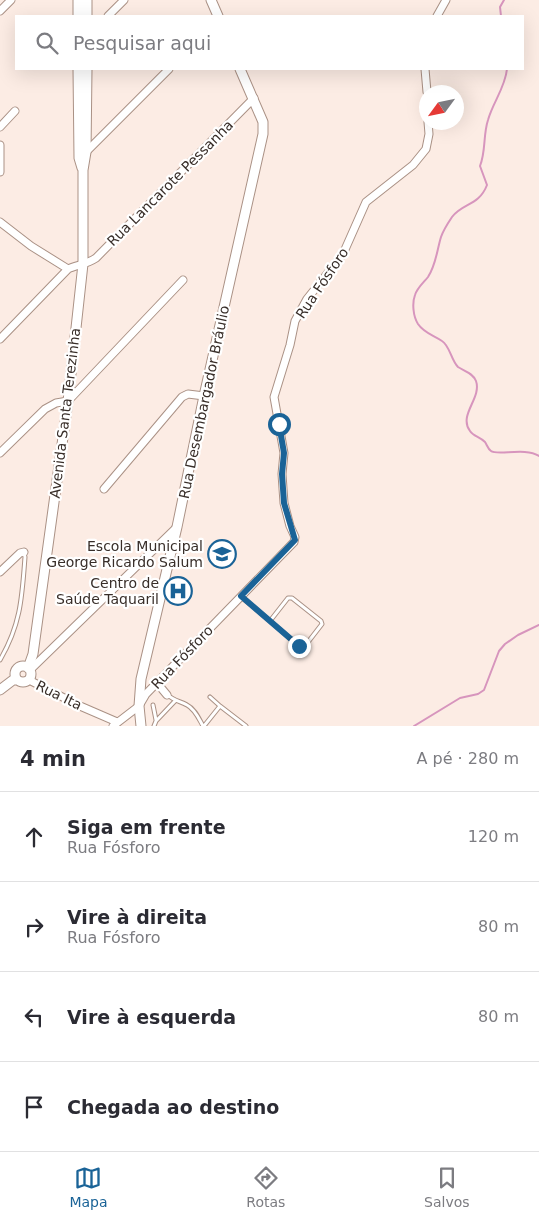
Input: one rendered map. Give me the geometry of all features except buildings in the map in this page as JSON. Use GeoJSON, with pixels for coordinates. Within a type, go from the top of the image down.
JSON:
{"type":"FeatureCollection","features":[{"type":"Feature","properties":{"kind":"street"},"geometry":{"type":"LineString","coordinates":[[0,11],[11,0]]}},
{"type":"Feature","properties":{"kind":"street"},"geometry":{"type":"LineString","coordinates":[[78,0],[78,15]]}},
{"type":"Feature","properties":{"kind":"street"},"geometry":{"type":"LineString","coordinates":[[87,0],[87,15]]}},
{"type":"Feature","properties":{"kind":"street"},"geometry":{"type":"LineString","coordinates":[[109,15],[124,0]]}},
{"type":"Feature","properties":{"kind":"street"},"geometry":{"type":"LineString","coordinates":[[211,0],[218,15]]}},
{"type":"Feature","properties":{"kind":"street"},"geometry":{"type":"LineString","coordinates":[[438,15],[446,0]]}},
{"type":"Feature","properties":{"kind":"street","name":"Avenida Santa Terezinha"},"geometry":{"type":"LineString","coordinates":[[78,70],[79,158],[82,170]]}},
{"type":"Feature","properties":{"kind":"street","name":"Avenida Santa Terezinha"},"geometry":{"type":"LineString","coordinates":[[27,668],[33,654],[68,401],[83,264],[82,170],[86,152],[87,70]]}},
{"type":"Feature","properties":{"kind":"street"},"geometry":{"type":"LineString","coordinates":[[79,158],[168,70]]}},
{"type":"Feature","properties":{"kind":"street","name":"Rua Desembargador Bráulio"},"geometry":{"type":"LineString","coordinates":[[141,726],[140,686],[262,146],[263,122],[240,70]]}},
{"type":"Feature","properties":{"kind":"street"},"geometry":{"type":"LineString","coordinates":[[425,70],[426,85]]}},
{"type":"Feature","properties":{"kind":"street","name":"Rua Lancarote Pessanha"},"geometry":{"type":"LineString","coordinates":[[68,269],[96,258],[254,98]]}},
{"type":"Feature","properties":{"kind":"street"},"geometry":{"type":"LineString","coordinates":[[0,127],[15,111]]}},
{"type":"Feature","properties":{"kind":"street","name":"Rua Fósforo"},"geometry":{"type":"LineString","coordinates":[[139,706],[146,694],[295,540],[284,503],[282,486],[284,447],[274,397],[290,345],[295,320],[307,299],[343,254],[366,202],[413,165],[426,149],[429,130]]}},
{"type":"Feature","properties":{"kind":"street"},"geometry":{"type":"LineString","coordinates":[[0,145],[0,172]]}},
{"type":"Feature","properties":{"kind":"street"},"geometry":{"type":"LineString","coordinates":[[0,222],[32,246],[68,269],[0,339]]}},
{"type":"Feature","properties":{"kind":"street"},"geometry":{"type":"LineString","coordinates":[[0,453],[44,409],[56,403],[68,401],[183,280]]}},
{"type":"Feature","properties":{"kind":"street"},"geometry":{"type":"LineString","coordinates":[[104,489],[182,397],[188,394],[204,396]]}},
{"type":"Feature","properties":{"kind":"street"},"geometry":{"type":"LineString","coordinates":[[0,690],[16,677],[18,668],[27,668],[177,527]]}},
{"type":"Feature","properties":{"kind":"street"},"geometry":{"type":"LineString","coordinates":[[0,572],[20,553],[24,552]]}},
{"type":"Feature","properties":{"kind":"street"},"geometry":{"type":"LineString","coordinates":[[16,677],[23,682],[29,680],[32,675],[27,668]]}},
{"type":"Feature","properties":{"kind":"street"},"geometry":{"type":"LineString","coordinates":[[0,686],[16,677]]}},
{"type":"Feature","properties":{"kind":"street","name":"Rua Ita"},"geometry":{"type":"LineString","coordinates":[[29,680],[115,724]]}},
{"type":"Feature","properties":{"kind":"street"},"geometry":{"type":"LineString","coordinates":[[157,683],[167,695]]}},
{"type":"Feature","properties":{"kind":"street"},"geometry":{"type":"LineString","coordinates":[[115,724],[139,706]]}},
{"type":"Feature","properties":{"kind":"lane"},"geometry":{"type":"LineString","coordinates":[[0,660],[11,642],[18,622],[22,595],[24,552]]}},
{"type":"Feature","properties":{"kind":"lane"},"geometry":{"type":"LineString","coordinates":[[241,596],[270,621],[302,647],[305,646],[322,624],[321,621],[292,598],[288,598],[270,621]]}},
{"type":"Feature","properties":{"kind":"lane"},"geometry":{"type":"LineString","coordinates":[[167,695],[194,710],[203,726],[220,706]]}},
{"type":"Feature","properties":{"kind":"lane"},"geometry":{"type":"LineString","coordinates":[[210,698],[246,726]]}},
{"type":"Feature","properties":{"kind":"lane"},"geometry":{"type":"LineString","coordinates":[[154,726],[156,721],[175,701]]}},
{"type":"Feature","properties":{"kind":"lane"},"geometry":{"type":"LineString","coordinates":[[153,705],[156,721]]}},
{"type":"Feature","properties":{"kind":"waterway"},"geometry":{"type":"LineString","coordinates":[[501,15],[500,7],[504,0]]}},
{"type":"Feature","properties":{"kind":"waterway"},"geometry":{"type":"LineString","coordinates":[[507,70],[504,82],[486,126],[480,166],[487,185],[480,197],[456,212],[447,224],[441,237],[431,272],[416,292],[414,310],[416,321],[420,327],[445,343],[458,367],[475,378],[476,394],[467,419],[467,425],[471,433],[483,440],[490,450],[494,452],[527,452],[539,456]]}},
{"type":"Feature","properties":{"kind":"waterway"},"geometry":{"type":"LineString","coordinates":[[414,726],[460,698],[478,694],[484,690],[499,651],[518,635],[539,625]]}},
{"type":"Feature","properties":{"kind":"place","name":"Escola Municipal George Ricardo Salum"},"geometry":{"type":"Point","coordinates":[222,554]}},
{"type":"Feature","properties":{"kind":"place","name":"Centro de Saúde Taquaril"},"geometry":{"type":"Point","coordinates":[178,591]}},
{"type":"Feature","properties":{"kind":"route"},"geometry":{"type":"LineString","coordinates":[[279,424],[284,453],[282,474],[284,503],[295,540],[241,596],[299,646]]}}]}
